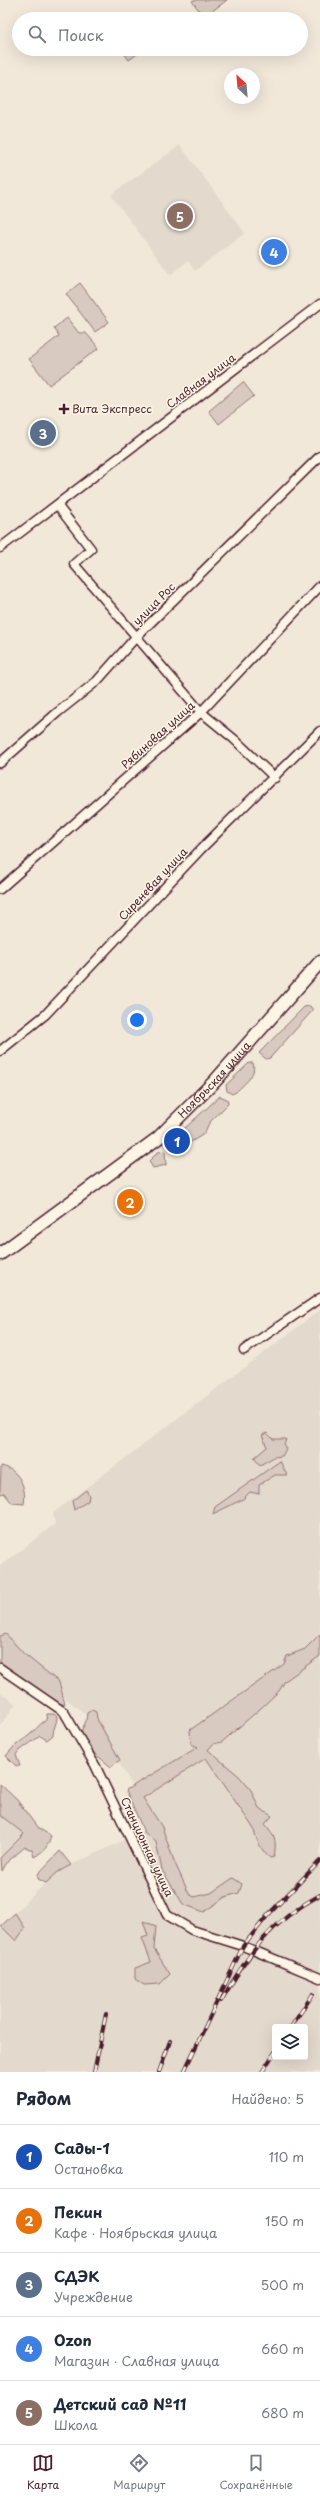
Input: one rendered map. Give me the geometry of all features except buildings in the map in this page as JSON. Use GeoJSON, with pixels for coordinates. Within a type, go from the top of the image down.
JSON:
{"type":"FeatureCollection","features":[{"type":"Feature","properties":{"kind":"highway","name":"Ноябрьская улица"},"geometry":{"type":"LineString","coordinates":[[0,1254],[158,1138],[215,1080],[320,962]]}},
{"type":"Feature","properties":{"kind":"street","name":"Славная улица"},"geometry":{"type":"LineString","coordinates":[[0,548],[320,304]]}},
{"type":"Feature","properties":{"kind":"street","name":"улица Рос"},"geometry":{"type":"LineString","coordinates":[[0,763],[58,712],[98,681],[136,637],[320,456]]}},
{"type":"Feature","properties":{"kind":"street"},"geometry":{"type":"LineString","coordinates":[[57,505],[91,549],[74,564],[201,712],[240,744],[275,778]]}},
{"type":"Feature","properties":{"kind":"street","name":"Рябиновая улица"},"geometry":{"type":"LineString","coordinates":[[0,889],[201,712],[320,586]]}},
{"type":"Feature","properties":{"kind":"street","name":"Сиреневая улица"},"geometry":{"type":"LineString","coordinates":[[0,1051],[45,1015],[201,849],[275,778],[320,731]]}},
{"type":"Feature","properties":{"kind":"street"},"geometry":{"type":"LineString","coordinates":[[244,1350],[320,1298]]}},
{"type":"Feature","properties":{"kind":"street","name":"Станционная улица"},"geometry":{"type":"LineString","coordinates":[[0,1668],[64,1712],[95,1764],[167,1915],[192,1930],[243,1946],[320,1978]]}},
{"type":"Feature","properties":{"kind":"shaded area"},"geometry":{"type":"Polygon","coordinates":[[[227,0],[211,12],[200,12],[192,1],[227,0]]]}},
{"type":"Feature","properties":{"kind":"shaded area"},"geometry":{"type":"Polygon","coordinates":[[[126,56],[134,56],[129,60],[126,56]]]}},
{"type":"Feature","properties":{"kind":"shaded area"},"geometry":{"type":"Polygon","coordinates":[[[180,145],[245,233],[195,271],[188,261],[170,275],[111,195],[180,145]]]}},
{"type":"Feature","properties":{"kind":"shaded area"},"geometry":{"type":"Polygon","coordinates":[[[80,283],[109,322],[95,332],[66,294],[80,283]]]}},
{"type":"Feature","properties":{"kind":"shaded area"},"geometry":{"type":"Polygon","coordinates":[[[67,318],[79,333],[86,333],[99,348],[49,385],[29,359],[59,336],[54,328],[67,318]]]}},
{"type":"Feature","properties":{"kind":"shaded area"},"geometry":{"type":"Polygon","coordinates":[[[243,382],[254,396],[219,424],[209,411],[243,382]]]}},
{"type":"Feature","properties":{"kind":"shaded area"},"geometry":{"type":"Polygon","coordinates":[[[310,1006],[313,1010],[270,1058],[266,1059],[259,1053],[304,1007],[310,1006]]]}},
{"type":"Feature","properties":{"kind":"shaded area"},"geometry":{"type":"Polygon","coordinates":[[[249,1063],[253,1063],[254,1067],[249,1079],[236,1092],[232,1094],[227,1091],[226,1085],[249,1063]]]}},
{"type":"Feature","properties":{"kind":"shaded area"},"geometry":{"type":"Polygon","coordinates":[[[220,1096],[227,1099],[228,1104],[209,1123],[204,1134],[181,1148],[173,1148],[172,1140],[220,1096]]]}},
{"type":"Feature","properties":{"kind":"shaded area"},"geometry":{"type":"Polygon","coordinates":[[[165,1151],[166,1165],[153,1168],[149,1161],[158,1152],[165,1151]]]}},
{"type":"Feature","properties":{"kind":"shaded area"},"geometry":{"type":"Polygon","coordinates":[[[320,1310],[320,2072],[0,2072],[0,1927],[58,1871],[150,1828],[129,1780],[95,1722],[0,1645],[0,1566],[55,1524],[53,1513],[320,1310]]]}},
{"type":"Feature","properties":{"kind":"shaded area"},"geometry":{"type":"Polygon","coordinates":[[[267,1433],[273,1439],[286,1439],[284,1445],[286,1449],[282,1456],[274,1457],[260,1465],[254,1458],[267,1447],[262,1435],[267,1433]]]}},
{"type":"Feature","properties":{"kind":"shaded area"},"geometry":{"type":"Polygon","coordinates":[[[280,1461],[287,1475],[275,1475],[259,1485],[259,1494],[250,1492],[243,1499],[213,1514],[215,1507],[280,1461]]]}},
{"type":"Feature","properties":{"kind":"shaded area"},"geometry":{"type":"Polygon","coordinates":[[[1,1466],[13,1471],[17,1475],[23,1486],[25,1498],[24,1504],[12,1503],[4,1493],[0,1494],[1,1466]]]}},
{"type":"Feature","properties":{"kind":"shaded area"},"geometry":{"type":"Polygon","coordinates":[[[86,1490],[89,1495],[88,1501],[74,1510],[72,1501],[86,1490]]]}},
{"type":"Feature","properties":{"kind":"shaded area"},"geometry":{"type":"Polygon","coordinates":[[[6,1634],[24,1654],[59,1682],[65,1704],[60,1704],[0,1662],[0,1636],[6,1634]]]}},
{"type":"Feature","properties":{"kind":"shaded area"},"geometry":{"type":"Polygon","coordinates":[[[320,1634],[320,1656],[285,1681],[279,1691],[261,1708],[222,1742],[213,1744],[208,1750],[239,1776],[251,1790],[259,1808],[272,1816],[265,1824],[274,1839],[274,1857],[270,1858],[262,1849],[257,1841],[254,1829],[206,1758],[143,1798],[162,1827],[174,1861],[189,1894],[194,1897],[211,1893],[233,1878],[242,1884],[239,1893],[225,1897],[204,1912],[183,1904],[162,1870],[156,1842],[144,1832],[126,1790],[198,1747],[191,1744],[190,1730],[284,1664],[287,1656],[305,1649],[320,1634]]]}},
{"type":"Feature","properties":{"kind":"shaded area"},"geometry":{"type":"Polygon","coordinates":[[[0,1692],[16,1704],[0,1726],[0,1692]]]}},
{"type":"Feature","properties":{"kind":"shaded area"},"geometry":{"type":"Polygon","coordinates":[[[92,1710],[96,1712],[97,1719],[120,1760],[111,1767],[94,1753],[81,1732],[86,1721],[87,1713],[92,1710]]]}},
{"type":"Feature","properties":{"kind":"shaded area"},"geometry":{"type":"Polygon","coordinates":[[[47,1714],[54,1714],[57,1717],[53,1735],[47,1740],[40,1736],[18,1752],[16,1755],[20,1766],[16,1766],[6,1756],[16,1745],[46,1720],[47,1714]]]}},
{"type":"Feature","properties":{"kind":"shaded area"},"geometry":{"type":"Polygon","coordinates":[[[0,1784],[17,1800],[37,1827],[51,1836],[47,1846],[40,1853],[34,1857],[32,1850],[25,1847],[5,1864],[1,1871],[0,1858],[24,1834],[0,1815],[0,1784]]]}},
{"type":"Feature","properties":{"kind":"shaded area"},"geometry":{"type":"Polygon","coordinates":[[[0,1809],[24,1834],[0,1858],[0,1809]]]}},
{"type":"Feature","properties":{"kind":"shaded area"},"geometry":{"type":"Polygon","coordinates":[[[60,1851],[71,1865],[58,1872],[46,1883],[38,1879],[38,1874],[60,1851]]]}},
{"type":"Feature","properties":{"kind":"shaded area"},"geometry":{"type":"Polygon","coordinates":[[[15,1913],[25,1928],[16,1941],[1,1926],[15,1913]]]}},
{"type":"Feature","properties":{"kind":"shaded area"},"geometry":{"type":"Polygon","coordinates":[[[143,1921],[156,1926],[154,1949],[170,1974],[160,1984],[144,1985],[135,1979],[135,1968],[151,1962],[142,1938],[148,1936],[143,1921]]]}},
{"type":"Feature","properties":{"kind":"railway"},"geometry":{"type":"LineString","coordinates":[[184,2072],[243,1946],[268,1915],[320,1861]]}},
{"type":"Feature","properties":{"kind":"railway"},"geometry":{"type":"LineString","coordinates":[[221,2001],[251,1953],[262,1940],[287,1916],[320,1895]]}},
{"type":"Feature","properties":{"kind":"railway"},"geometry":{"type":"LineString","coordinates":[[293,2024],[313,1994]]}},
{"type":"Feature","properties":{"kind":"railway"},"geometry":{"type":"LineString","coordinates":[[94,2072],[106,2014]]}},
{"type":"Feature","properties":{"kind":"railway"},"geometry":{"type":"LineString","coordinates":[[159,2072],[170,2041]]}},
{"type":"Feature","properties":{"kind":"railway"},"geometry":{"type":"LineString","coordinates":[[262,2072],[272,2057]]}},
{"type":"Feature","properties":{"kind":"place","name":"Детский сад №11"},"geometry":{"type":"Point","coordinates":[180,216]}},
{"type":"Feature","properties":{"kind":"place","name":"Ozon"},"geometry":{"type":"Point","coordinates":[274,252]}},
{"type":"Feature","properties":{"kind":"place","name":"Вита Экспресс"},"geometry":{"type":"Point","coordinates":[64,409]}},
{"type":"Feature","properties":{"kind":"place","name":"СДЭК"},"geometry":{"type":"Point","coordinates":[43,433]}},
{"type":"Feature","properties":{"kind":"place","name":"Сады-1"},"geometry":{"type":"Point","coordinates":[177,1141]}},
{"type":"Feature","properties":{"kind":"place","name":"Пекин"},"geometry":{"type":"Point","coordinates":[130,1202]}}]}
